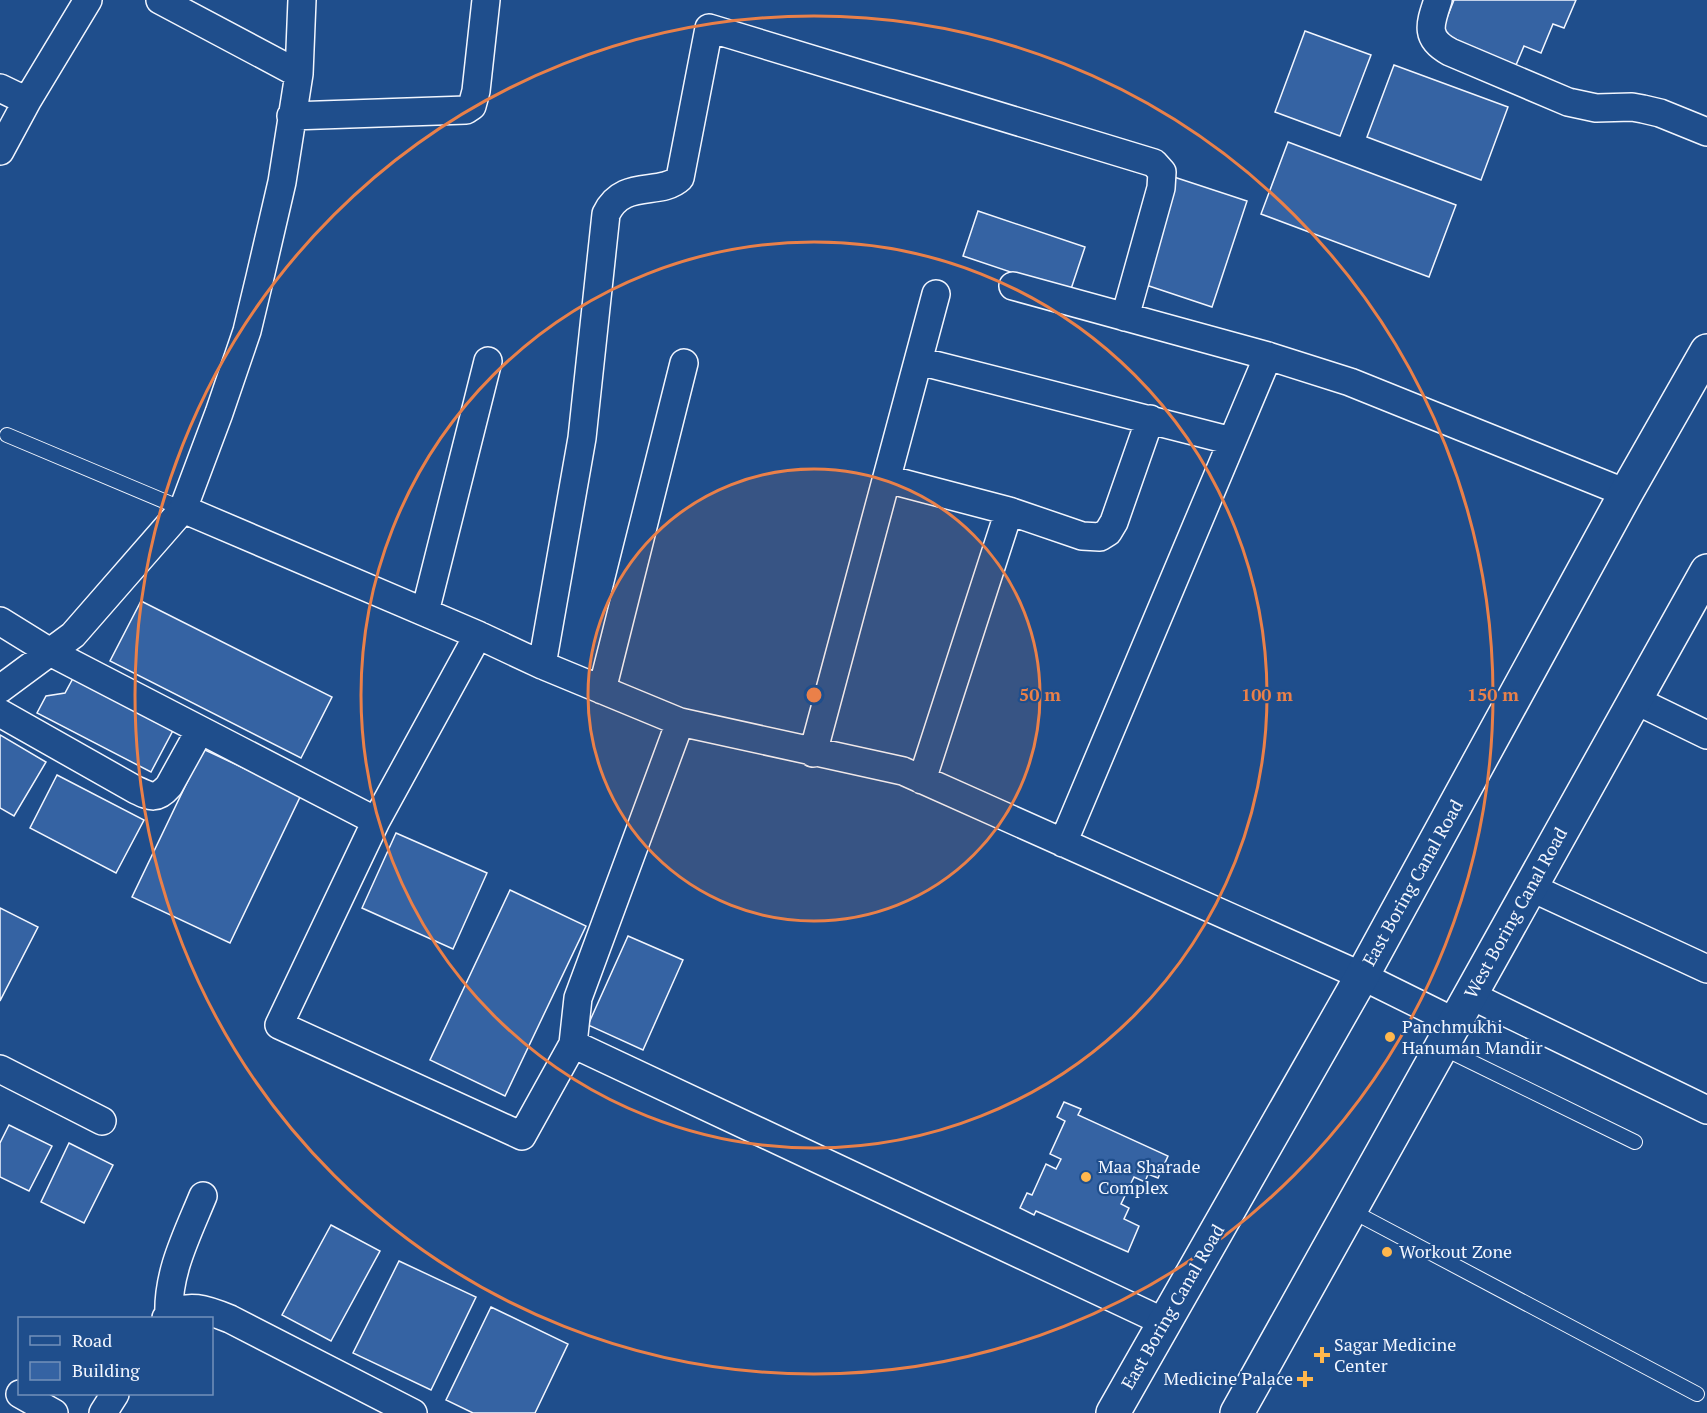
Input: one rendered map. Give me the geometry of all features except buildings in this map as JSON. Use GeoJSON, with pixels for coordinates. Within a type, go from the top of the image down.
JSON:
{"type":"FeatureCollection","features":[{"type":"Feature","properties":{"kind":"main road","name":"East Boring Canal Road"},"geometry":{"type":"LineString","coordinates":[[1113,1413],[1362,976],[1626,493],[1707,351]]}},
{"type":"Feature","properties":{"kind":"main road","name":"West Boring Canal Road"},"geometry":{"type":"LineString","coordinates":[[1237,1413],[1707,571]]}},
{"type":"Feature","properties":{"kind":"street"},"geometry":{"type":"LineString","coordinates":[[0,151],[27,101],[88,0]]}},
{"type":"Feature","properties":{"kind":"street"},"geometry":{"type":"LineString","coordinates":[[160,0],[299,74]]}},
{"type":"Feature","properties":{"kind":"street"},"geometry":{"type":"LineString","coordinates":[[0,689],[73,635],[183,509],[247,331],[282,182],[299,74],[302,0]]}},
{"type":"Feature","properties":{"kind":"street"},"geometry":{"type":"LineString","coordinates":[[291,116],[466,110],[472,106],[476,91],[486,0]]}},
{"type":"Feature","properties":{"kind":"street"},"geometry":{"type":"LineString","coordinates":[[1438,0],[1431,34],[1434,41],[1450,52],[1568,102],[1596,108],[1643,109],[1660,113],[1707,132]]}},
{"type":"Feature","properties":{"kind":"street"},"geometry":{"type":"LineString","coordinates":[[542,665],[582,438],[606,214],[619,197],[680,178],[709,28],[1154,163],[1162,172],[1161,188],[1125,317]]}},
{"type":"Feature","properties":{"kind":"street"},"geometry":{"type":"LineString","coordinates":[[0,88],[27,101]]}},
{"type":"Feature","properties":{"kind":"street"},"geometry":{"type":"LineString","coordinates":[[1012,286],[1269,356],[1350,382],[1626,493]]}},
{"type":"Feature","properties":{"kind":"street"},"geometry":{"type":"LineString","coordinates":[[813,753],[936,294]]}},
{"type":"Feature","properties":{"kind":"street"},"geometry":{"type":"LineString","coordinates":[[1063,843],[1269,356]]}},
{"type":"Feature","properties":{"kind":"street"},"geometry":{"type":"LineString","coordinates":[[425,612],[488,361]]}},
{"type":"Feature","properties":{"kind":"street"},"geometry":{"type":"LineString","coordinates":[[919,361],[1232,441]]}},
{"type":"Feature","properties":{"kind":"street"},"geometry":{"type":"LineString","coordinates":[[602,690],[684,363]]}},
{"type":"Feature","properties":{"kind":"street"},"geometry":{"type":"LineString","coordinates":[[887,479],[1009,511],[1082,536],[1100,537],[1108,532],[1114,522],[1150,419]]}},
{"type":"Feature","properties":{"kind":"street"},"geometry":{"type":"LineString","coordinates":[[183,509],[680,723],[903,771],[1362,976],[1455,1021],[1707,1110]]}},
{"type":"Feature","properties":{"kind":"street"},"geometry":{"type":"LineString","coordinates":[[922,780],[1009,511]]}},
{"type":"Feature","properties":{"kind":"street"},"geometry":{"type":"LineString","coordinates":[[0,621],[50,652],[376,821]]}},
{"type":"Feature","properties":{"kind":"street"},"geometry":{"type":"LineString","coordinates":[[478,635],[376,821],[279,1025],[522,1136],[573,1044],[578,998],[680,723]]}},
{"type":"Feature","properties":{"kind":"street"},"geometry":{"type":"LineString","coordinates":[[1635,700],[1707,735]]}},
{"type":"Feature","properties":{"kind":"street"},"geometry":{"type":"LineString","coordinates":[[0,713],[136,790],[154,796],[162,794],[169,786],[200,730]]}},
{"type":"Feature","properties":{"kind":"street"},"geometry":{"type":"LineString","coordinates":[[1530,886],[1707,969]]}},
{"type":"Feature","properties":{"kind":"street"},"geometry":{"type":"LineString","coordinates":[[573,1044],[1164,1322]]}},
{"type":"Feature","properties":{"kind":"street"},"geometry":{"type":"LineString","coordinates":[[0,1069],[102,1121]]}},
{"type":"Feature","properties":{"kind":"street"},"geometry":{"type":"LineString","coordinates":[[168,1317],[168,1298],[177,1259],[203,1196]]}},
{"type":"Feature","properties":{"kind":"street"},"geometry":{"type":"LineString","coordinates":[[168,1317],[180,1309],[193,1308],[230,1319],[413,1413]]}},
{"type":"Feature","properties":{"kind":"street"},"geometry":{"type":"LineString","coordinates":[[0,1382],[18,1392]]}},
{"type":"Feature","properties":{"kind":"street"},"geometry":{"type":"LineString","coordinates":[[23,1395],[54,1413]]}},
{"type":"Feature","properties":{"kind":"street"},"geometry":{"type":"LineString","coordinates":[[103,1413],[114,1395]]}},
{"type":"Feature","properties":{"kind":"lane"},"geometry":{"type":"LineString","coordinates":[[7,435],[183,509]]}},
{"type":"Feature","properties":{"kind":"lane"},"geometry":{"type":"LineString","coordinates":[[1455,1021],[1635,1142]]}},
{"type":"Feature","properties":{"kind":"lane"},"geometry":{"type":"LineString","coordinates":[[1350,1210],[1697,1394]]}},
{"type":"Feature","properties":{"kind":"place","name":"Panchmukhi Hanuman Mandir"},"geometry":{"type":"Point","coordinates":[1390,1037]}},
{"type":"Feature","properties":{"kind":"place","name":"Maa Sharade Complex"},"geometry":{"type":"Point","coordinates":[1086,1177]}},
{"type":"Feature","properties":{"kind":"place","name":"Workout Zone"},"geometry":{"type":"Point","coordinates":[1387,1252]}},
{"type":"Feature","properties":{"kind":"place","name":"Sagar Medicine Center"},"geometry":{"type":"Point","coordinates":[1322,1355]}},
{"type":"Feature","properties":{"kind":"place","name":"Medicine Palace"},"geometry":{"type":"Point","coordinates":[1305,1379]}}]}
